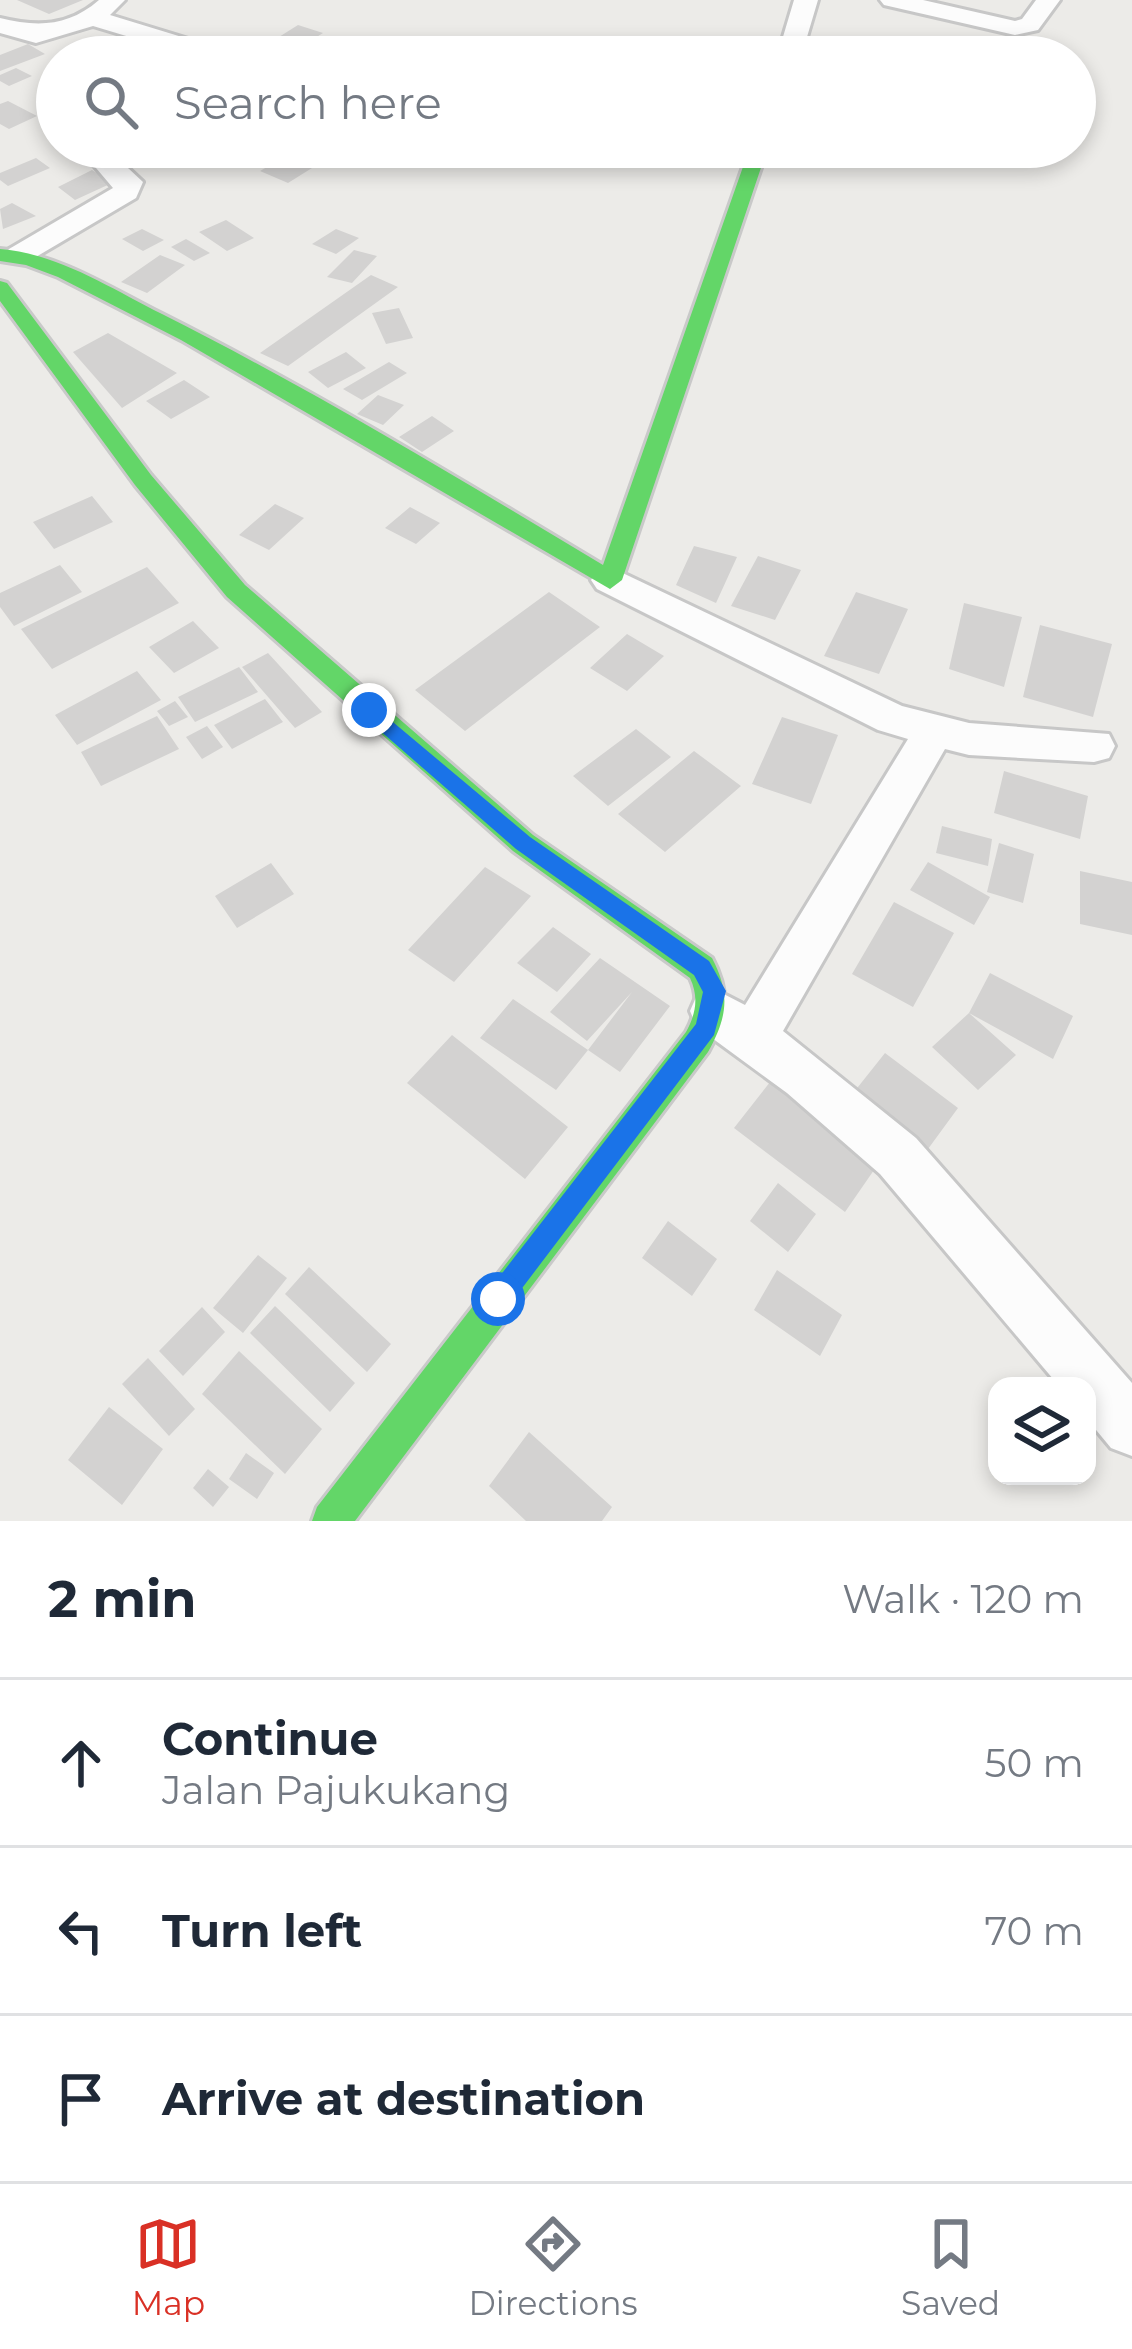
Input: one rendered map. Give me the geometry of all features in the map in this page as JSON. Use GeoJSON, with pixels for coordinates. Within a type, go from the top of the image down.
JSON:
{"type":"FeatureCollection","features":[{"type":"Feature","properties":{"kind":"street"},"geometry":{"type":"LineString","coordinates":[[0,26],[36,36],[93,18],[113,0]]}},
{"type":"Feature","properties":{"kind":"street"},"geometry":{"type":"LineString","coordinates":[[795,36],[806,0]]}},
{"type":"Feature","properties":{"kind":"street"},"geometry":{"type":"LineString","coordinates":[[892,0],[1015,28],[1030,25],[1048,0]]}},
{"type":"Feature","properties":{"kind":"street"},"geometry":{"type":"LineString","coordinates":[[93,18],[153,36]]}},
{"type":"Feature","properties":{"kind":"street"},"geometry":{"type":"LineString","coordinates":[[10,255],[126,192],[129,182],[114,168]]}},
{"type":"Feature","properties":{"kind":"street"},"geometry":{"type":"LineString","coordinates":[[610,580],[752,168]]}},
{"type":"Feature","properties":{"kind":"street"},"geometry":{"type":"LineString","coordinates":[[10,255],[127,303],[267,379],[610,580],[826,688],[933,733],[1094,746]]}},
{"type":"Feature","properties":{"kind":"street"},"geometry":{"type":"LineString","coordinates":[[0,287],[154,494],[236,591],[523,843],[701,968],[733,1024],[898,1156],[1132,1427]]}},
{"type":"Feature","properties":{"kind":"street"},"geometry":{"type":"LineString","coordinates":[[331,1521],[697,1042],[733,1024],[933,733]]}},
{"type":"Feature","properties":{"kind":"building"},"geometry":{"type":"Polygon","coordinates":[[[17,0],[83,0],[49,14],[17,0]]]}},
{"type":"Feature","properties":{"kind":"building"},"geometry":{"type":"Polygon","coordinates":[[[298,25],[323,33],[318,36],[280,36],[298,25]]]}},
{"type":"Feature","properties":{"kind":"building"},"geometry":{"type":"Polygon","coordinates":[[[28,44],[36,49],[36,57],[0,71],[0,55],[28,44]]]}},
{"type":"Feature","properties":{"kind":"building"},"geometry":{"type":"Polygon","coordinates":[[[16,68],[32,76],[9,86],[0,81],[0,75],[16,68]]]}},
{"type":"Feature","properties":{"kind":"building"},"geometry":{"type":"Polygon","coordinates":[[[8,101],[36,116],[9,129],[0,124],[0,104],[8,101]]]}},
{"type":"Feature","properties":{"kind":"building"},"geometry":{"type":"Polygon","coordinates":[[[36,158],[36,168],[50,168],[8,186],[0,180],[0,173],[36,158]]]}},
{"type":"Feature","properties":{"kind":"building"},"geometry":{"type":"Polygon","coordinates":[[[265,168],[312,168],[288,183],[260,171],[265,168]]]}},
{"type":"Feature","properties":{"kind":"building"},"geometry":{"type":"Polygon","coordinates":[[[92,170],[112,183],[75,200],[58,187],[92,170]]]}},
{"type":"Feature","properties":{"kind":"building"},"geometry":{"type":"Polygon","coordinates":[[[12,203],[36,216],[3,229],[0,209],[12,203]]]}},
{"type":"Feature","properties":{"kind":"building"},"geometry":{"type":"Polygon","coordinates":[[[226,220],[254,238],[227,251],[199,232],[226,220]]]}},
{"type":"Feature","properties":{"kind":"building"},"geometry":{"type":"Polygon","coordinates":[[[142,229],[164,240],[143,251],[122,239],[142,229]]]}},
{"type":"Feature","properties":{"kind":"building"},"geometry":{"type":"Polygon","coordinates":[[[336,229],[359,238],[336,254],[312,244],[336,229]]]}},
{"type":"Feature","properties":{"kind":"building"},"geometry":{"type":"Polygon","coordinates":[[[186,239],[210,253],[194,261],[171,247],[186,239]]]}},
{"type":"Feature","properties":{"kind":"building"},"geometry":{"type":"Polygon","coordinates":[[[354,250],[377,256],[352,283],[327,277],[354,250]]]}},
{"type":"Feature","properties":{"kind":"building"},"geometry":{"type":"Polygon","coordinates":[[[160,255],[185,265],[147,293],[121,282],[160,255]]]}},
{"type":"Feature","properties":{"kind":"building"},"geometry":{"type":"Polygon","coordinates":[[[371,275],[398,287],[288,366],[260,353],[371,275]]]}},
{"type":"Feature","properties":{"kind":"building"},"geometry":{"type":"Polygon","coordinates":[[[399,308],[413,338],[386,344],[372,313],[399,308]]]}},
{"type":"Feature","properties":{"kind":"building"},"geometry":{"type":"Polygon","coordinates":[[[108,333],[177,373],[122,408],[73,352],[108,333]]]}},
{"type":"Feature","properties":{"kind":"building"},"geometry":{"type":"Polygon","coordinates":[[[346,352],[366,368],[328,388],[308,372],[346,352]]]}},
{"type":"Feature","properties":{"kind":"building"},"geometry":{"type":"Polygon","coordinates":[[[389,362],[407,373],[362,400],[343,389],[389,362]]]}},
{"type":"Feature","properties":{"kind":"building"},"geometry":{"type":"Polygon","coordinates":[[[184,380],[210,397],[171,419],[146,401],[184,380]]]}},
{"type":"Feature","properties":{"kind":"building"},"geometry":{"type":"Polygon","coordinates":[[[378,395],[404,405],[383,425],[357,414],[378,395]]]}},
{"type":"Feature","properties":{"kind":"building"},"geometry":{"type":"Polygon","coordinates":[[[432,416],[454,431],[422,452],[399,437],[432,416]]]}},
{"type":"Feature","properties":{"kind":"building"},"geometry":{"type":"Polygon","coordinates":[[[92,496],[113,522],[54,549],[33,522],[92,496]]]}},
{"type":"Feature","properties":{"kind":"building"},"geometry":{"type":"Polygon","coordinates":[[[275,504],[304,518],[269,550],[239,535],[275,504]]]}},
{"type":"Feature","properties":{"kind":"building"},"geometry":{"type":"Polygon","coordinates":[[[410,507],[440,523],[416,544],[385,528],[410,507]]]}},
{"type":"Feature","properties":{"kind":"building"},"geometry":{"type":"Polygon","coordinates":[[[694,546],[737,557],[716,603],[676,585],[694,546]]]}},
{"type":"Feature","properties":{"kind":"building"},"geometry":{"type":"Polygon","coordinates":[[[758,556],[801,570],[775,620],[731,606],[758,556]]]}},
{"type":"Feature","properties":{"kind":"building"},"geometry":{"type":"Polygon","coordinates":[[[60,565],[82,592],[14,626],[0,607],[0,593],[60,565]]]}},
{"type":"Feature","properties":{"kind":"building"},"geometry":{"type":"Polygon","coordinates":[[[147,567],[179,603],[52,669],[21,629],[147,567]]]}},
{"type":"Feature","properties":{"kind":"building"},"geometry":{"type":"Polygon","coordinates":[[[549,592],[600,627],[465,731],[415,690],[549,592]]]}},
{"type":"Feature","properties":{"kind":"building"},"geometry":{"type":"Polygon","coordinates":[[[856,592],[908,609],[879,674],[824,656],[856,592]]]}},
{"type":"Feature","properties":{"kind":"building"},"geometry":{"type":"Polygon","coordinates":[[[964,603],[1022,617],[1004,687],[949,669],[964,603]]]}},
{"type":"Feature","properties":{"kind":"building"},"geometry":{"type":"Polygon","coordinates":[[[193,621],[219,648],[174,673],[149,647],[193,621]]]}},
{"type":"Feature","properties":{"kind":"building"},"geometry":{"type":"Polygon","coordinates":[[[1040,625],[1112,644],[1093,717],[1023,697],[1040,625]]]}},
{"type":"Feature","properties":{"kind":"building"},"geometry":{"type":"Polygon","coordinates":[[[627,634],[664,656],[627,691],[590,668],[627,634]]]}},
{"type":"Feature","properties":{"kind":"building"},"geometry":{"type":"Polygon","coordinates":[[[268,653],[322,712],[295,728],[242,667],[268,653]]]}},
{"type":"Feature","properties":{"kind":"building"},"geometry":{"type":"Polygon","coordinates":[[[239,667],[258,692],[195,722],[178,697],[239,667]]]}},
{"type":"Feature","properties":{"kind":"building"},"geometry":{"type":"Polygon","coordinates":[[[137,671],[161,700],[77,745],[55,715],[137,671]]]}},
{"type":"Feature","properties":{"kind":"building"},"geometry":{"type":"Polygon","coordinates":[[[265,699],[283,722],[232,749],[214,725],[265,699]]]}},
{"type":"Feature","properties":{"kind":"building"},"geometry":{"type":"Polygon","coordinates":[[[175,701],[188,717],[169,726],[157,711],[175,701]]]}},
{"type":"Feature","properties":{"kind":"building"},"geometry":{"type":"Polygon","coordinates":[[[157,716],[179,749],[101,786],[81,752],[157,716]]]}},
{"type":"Feature","properties":{"kind":"building"},"geometry":{"type":"Polygon","coordinates":[[[782,717],[838,735],[811,804],[752,784],[782,717]]]}},
{"type":"Feature","properties":{"kind":"building"},"geometry":{"type":"Polygon","coordinates":[[[207,726],[223,747],[202,759],[186,737],[207,726]]]}},
{"type":"Feature","properties":{"kind":"building"},"geometry":{"type":"Polygon","coordinates":[[[636,729],[671,757],[608,806],[573,776],[636,729]]]}},
{"type":"Feature","properties":{"kind":"building"},"geometry":{"type":"Polygon","coordinates":[[[694,751],[741,786],[665,852],[618,814],[694,751]]]}},
{"type":"Feature","properties":{"kind":"building"},"geometry":{"type":"Polygon","coordinates":[[[1004,771],[1088,796],[1080,839],[994,813],[1004,771]]]}},
{"type":"Feature","properties":{"kind":"building"},"geometry":{"type":"Polygon","coordinates":[[[942,826],[992,839],[988,866],[936,853],[942,826]]]}},
{"type":"Feature","properties":{"kind":"building"},"geometry":{"type":"Polygon","coordinates":[[[999,843],[1034,854],[1023,903],[987,892],[999,843]]]}},
{"type":"Feature","properties":{"kind":"building"},"geometry":{"type":"Polygon","coordinates":[[[928,862],[990,897],[974,925],[910,890],[928,862]]]}},
{"type":"Feature","properties":{"kind":"building"},"geometry":{"type":"Polygon","coordinates":[[[271,863],[294,894],[237,928],[215,896],[271,863]]]}},
{"type":"Feature","properties":{"kind":"building"},"geometry":{"type":"Polygon","coordinates":[[[485,867],[531,896],[454,982],[408,950],[485,867]]]}},
{"type":"Feature","properties":{"kind":"building"},"geometry":{"type":"Polygon","coordinates":[[[1080,871],[1132,882],[1132,935],[1080,924],[1080,871]]]}},
{"type":"Feature","properties":{"kind":"building"},"geometry":{"type":"Polygon","coordinates":[[[894,902],[954,933],[913,1007],[852,974],[894,902]]]}},
{"type":"Feature","properties":{"kind":"building"},"geometry":{"type":"Polygon","coordinates":[[[553,927],[591,954],[557,992],[517,963],[553,927]]]}},
{"type":"Feature","properties":{"kind":"building"},"geometry":{"type":"Polygon","coordinates":[[[600,958],[670,1006],[620,1072],[588,1050],[632,992],[587,1041],[550,1012],[600,958]]]}},
{"type":"Feature","properties":{"kind":"building"},"geometry":{"type":"Polygon","coordinates":[[[990,973],[1073,1016],[1053,1059],[969,1013],[990,973]]]}},
{"type":"Feature","properties":{"kind":"building"},"geometry":{"type":"Polygon","coordinates":[[[513,999],[588,1050],[556,1090],[480,1038],[513,999]]]}},
{"type":"Feature","properties":{"kind":"building"},"geometry":{"type":"Polygon","coordinates":[[[969,1013],[1016,1055],[978,1090],[932,1047],[969,1013]]]}},
{"type":"Feature","properties":{"kind":"building"},"geometry":{"type":"Polygon","coordinates":[[[452,1035],[568,1127],[525,1179],[407,1083],[452,1035]]]}},
{"type":"Feature","properties":{"kind":"building"},"geometry":{"type":"Polygon","coordinates":[[[885,1053],[958,1108],[928,1149],[854,1092],[885,1053]]]}},
{"type":"Feature","properties":{"kind":"building"},"geometry":{"type":"Polygon","coordinates":[[[774,1077],[883,1157],[845,1212],[734,1128],[774,1077]]]}},
{"type":"Feature","properties":{"kind":"building"},"geometry":{"type":"Polygon","coordinates":[[[778,1183],[816,1214],[788,1252],[750,1221],[778,1183]]]}},
{"type":"Feature","properties":{"kind":"building"},"geometry":{"type":"Polygon","coordinates":[[[668,1221],[717,1259],[692,1296],[642,1258],[668,1221]]]}},
{"type":"Feature","properties":{"kind":"building"},"geometry":{"type":"Polygon","coordinates":[[[258,1255],[287,1278],[243,1333],[213,1308],[258,1255]]]}},
{"type":"Feature","properties":{"kind":"building"},"geometry":{"type":"Polygon","coordinates":[[[309,1267],[391,1344],[367,1372],[285,1294],[309,1267]]]}},
{"type":"Feature","properties":{"kind":"building"},"geometry":{"type":"Polygon","coordinates":[[[777,1270],[842,1315],[820,1356],[754,1310],[777,1270]]]}},
{"type":"Feature","properties":{"kind":"building"},"geometry":{"type":"Polygon","coordinates":[[[275,1306],[355,1383],[330,1412],[250,1333],[275,1306]]]}},
{"type":"Feature","properties":{"kind":"building"},"geometry":{"type":"Polygon","coordinates":[[[202,1307],[225,1332],[183,1376],[159,1351],[202,1307]]]}},
{"type":"Feature","properties":{"kind":"building"},"geometry":{"type":"Polygon","coordinates":[[[239,1351],[322,1429],[285,1474],[202,1394],[239,1351]]]}},
{"type":"Feature","properties":{"kind":"building"},"geometry":{"type":"Polygon","coordinates":[[[148,1358],[195,1409],[169,1436],[122,1384],[148,1358]]]}},
{"type":"Feature","properties":{"kind":"building"},"geometry":{"type":"Polygon","coordinates":[[[109,1407],[163,1449],[122,1505],[68,1460],[109,1407]]]}},
{"type":"Feature","properties":{"kind":"building"},"geometry":{"type":"Polygon","coordinates":[[[529,1432],[612,1507],[602,1521],[526,1521],[489,1486],[529,1432]]]}},
{"type":"Feature","properties":{"kind":"building"},"geometry":{"type":"Polygon","coordinates":[[[246,1453],[274,1473],[257,1499],[229,1479],[246,1453]]]}},
{"type":"Feature","properties":{"kind":"building"},"geometry":{"type":"Polygon","coordinates":[[[208,1469],[229,1487],[213,1507],[193,1488],[208,1469]]]}},
{"type":"Feature","properties":{"kind":"traffic: fast"},"geometry":{"type":"LineString","coordinates":[[0,255],[49,266],[250,368],[610,580],[752,168]]}},
{"type":"Feature","properties":{"kind":"traffic: fast"},"geometry":{"type":"LineString","coordinates":[[0,287],[143,480],[236,591],[523,843],[701,968],[710,987],[710,1014],[697,1042],[331,1521]]}},
{"type":"Feature","properties":{"kind":"route"},"geometry":{"type":"LineString","coordinates":[[369,710],[523,843],[701,968],[715,991],[713,1011],[697,1042],[498,1299]]}}]}
